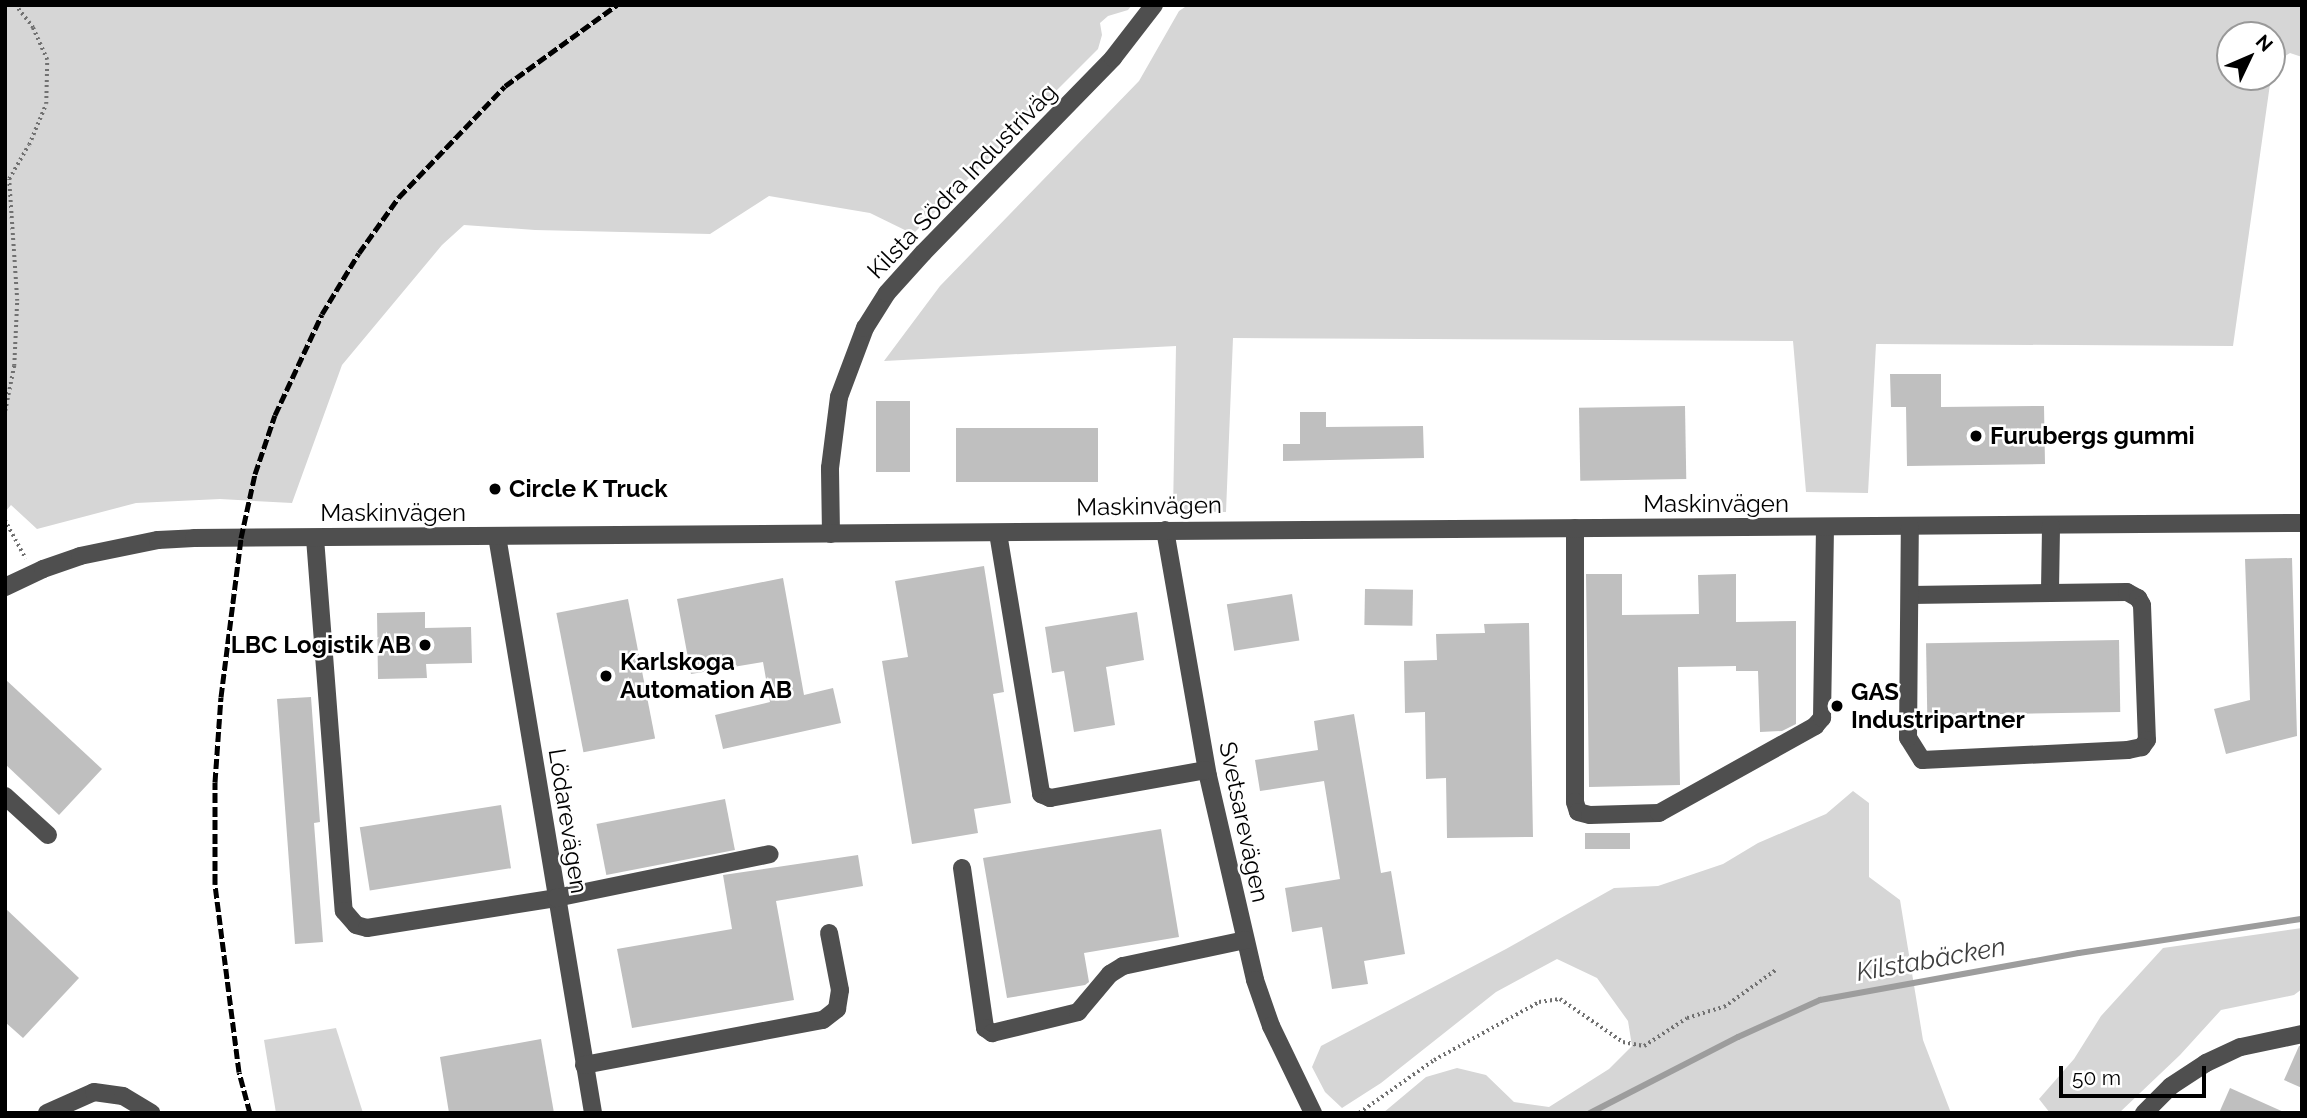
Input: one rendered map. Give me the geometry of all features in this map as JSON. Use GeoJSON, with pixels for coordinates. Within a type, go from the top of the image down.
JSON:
{"type":"FeatureCollection","features":[{"type":"Feature","properties":{"kind":"street","name":"Kilsta Södra Industriväg"},"geometry":{"type":"LineString","coordinates":[[831,534],[830,468],[839,397],[865,328],[887,293],[1088,84],[1154,5]]}},
{"type":"Feature","properties":{"kind":"street","name":"Maskinvägen"},"geometry":{"type":"LineString","coordinates":[[5,587],[80,556],[158,540],[2302,523]]}},
{"type":"Feature","properties":{"kind":"street"},"geometry":{"type":"LineString","coordinates":[[2050,591],[2051,526]]}},
{"type":"Feature","properties":{"kind":"street"},"geometry":{"type":"LineString","coordinates":[[1910,527],[1908,738],[1923,760],[2142,747],[2147,740],[2142,605],[2138,598],[2127,592],[1910,595]]}},
{"type":"Feature","properties":{"kind":"street"},"geometry":{"type":"LineString","coordinates":[[1575,528],[1575,802],[1578,812],[1590,815],[1659,813],[1815,726],[1822,718],[1825,528]]}},
{"type":"Feature","properties":{"kind":"street","name":"Svetsarevägen"},"geometry":{"type":"LineString","coordinates":[[1166,530],[1206,769],[1245,940],[1271,1027],[1313,1113]]}},
{"type":"Feature","properties":{"kind":"street"},"geometry":{"type":"LineString","coordinates":[[998,533],[1041,794],[1050,798],[1206,769]]}},
{"type":"Feature","properties":{"kind":"street","name":"Lödarevägen"},"geometry":{"type":"LineString","coordinates":[[497,537],[593,1113]]}},
{"type":"Feature","properties":{"kind":"street"},"geometry":{"type":"LineString","coordinates":[[315,538],[344,911],[349,920],[367,928],[556,898],[770,854]]}},
{"type":"Feature","properties":{"kind":"street"},"geometry":{"type":"LineString","coordinates":[[5,796],[47,835]]}},
{"type":"Feature","properties":{"kind":"street"},"geometry":{"type":"LineString","coordinates":[[961,868],[985,1028],[992,1033],[1078,1012],[1110,974],[1123,966],[1245,940]]}},
{"type":"Feature","properties":{"kind":"street"},"geometry":{"type":"LineString","coordinates":[[584,1065],[823,1020],[837,1009],[840,990],[829,933]]}},
{"type":"Feature","properties":{"kind":"street"},"geometry":{"type":"LineString","coordinates":[[2144,1113],[2171,1086],[2206,1063],[2241,1047],[2302,1034]]}},
{"type":"Feature","properties":{"kind":"street"},"geometry":{"type":"LineString","coordinates":[[47,1113],[94,1092],[123,1096],[151,1113]]}},
{"type":"Feature","properties":{"kind":"path"},"geometry":{"type":"LineString","coordinates":[[5,411],[14,366],[17,301],[9,178],[29,145],[46,104],[47,60],[33,28],[15,5]]}},
{"type":"Feature","properties":{"kind":"path"},"geometry":{"type":"LineString","coordinates":[[5,520],[34,573]]}},
{"type":"Feature","properties":{"kind":"path"},"geometry":{"type":"LineString","coordinates":[[1359,1113],[1434,1060],[1539,1002],[1560,999],[1623,1042],[1644,1046],[1687,1018],[1724,1007],[1777,969]]}},
{"type":"Feature","properties":{"kind":"shaded area"},"geometry":{"type":"Polygon","coordinates":[[[5,5],[1132,5],[1128,10],[1108,16],[1100,23],[1102,35],[1098,49],[913,234],[870,213],[769,196],[710,234],[535,230],[464,225],[442,245],[342,365],[292,503],[220,499],[136,503],[37,529],[11,505],[5,512],[5,5]]]}},
{"type":"Feature","properties":{"kind":"shaded area"},"geometry":{"type":"Polygon","coordinates":[[[1188,5],[2302,5],[2302,57],[2290,53],[2286,56],[2286,21],[2216,21],[2216,91],[2269,91],[2233,346],[1876,344],[1868,493],[1806,492],[1793,341],[1233,338],[1226,512],[1173,511],[1176,346],[884,361],[940,286],[1139,81],[1179,11],[1188,5]]]}},
{"type":"Feature","properties":{"kind":"shaded area"},"geometry":{"type":"Polygon","coordinates":[[[1853,791],[1869,803],[1869,877],[1900,900],[1923,1040],[1951,1113],[1383,1113],[1426,1077],[1457,1068],[1486,1075],[1514,1102],[1549,1107],[1609,1069],[1632,1046],[1628,1021],[1597,978],[1557,959],[1496,992],[1381,1083],[1342,1108],[1325,1092],[1312,1067],[1321,1046],[1506,949],[1614,888],[1658,886],[1723,864],[1758,843],[1826,814],[1853,791]]]}},
{"type":"Feature","properties":{"kind":"shaded area"},"geometry":{"type":"Polygon","coordinates":[[[2302,928],[2302,989],[2294,995],[2221,1010],[2180,1055],[2119,1113],[2050,1113],[2039,1099],[2074,1059],[2101,1016],[2163,948],[2302,928]]]}},
{"type":"Feature","properties":{"kind":"shaded area"},"geometry":{"type":"Polygon","coordinates":[[[336,1028],[363,1113],[276,1113],[264,1040],[336,1028]]]}},
{"type":"Feature","properties":{"kind":"building","name":"Furubergs gummi"},"geometry":{"type":"Polygon","coordinates":[[[1890,374],[1941,374],[1941,407],[2044,406],[2045,464],[1907,466],[1906,407],[1891,407],[1890,374]]]}},
{"type":"Feature","properties":{"kind":"building"},"geometry":{"type":"Polygon","coordinates":[[[876,401],[910,401],[910,472],[876,472],[876,401]]]}},
{"type":"Feature","properties":{"kind":"building"},"geometry":{"type":"Polygon","coordinates":[[[1685,406],[1686,479],[1580,481],[1579,408],[1685,406]]]}},
{"type":"Feature","properties":{"kind":"building"},"geometry":{"type":"Polygon","coordinates":[[[1300,412],[1326,412],[1326,427],[1423,426],[1424,458],[1283,461],[1283,444],[1300,444],[1300,412]]]}},
{"type":"Feature","properties":{"kind":"building"},"geometry":{"type":"Polygon","coordinates":[[[956,428],[1098,428],[1098,482],[956,482],[956,428]]]}},
{"type":"Feature","properties":{"kind":"building"},"geometry":{"type":"Polygon","coordinates":[[[2292,558],[2297,736],[2226,754],[2214,709],[2250,700],[2245,559],[2292,558]]]}},
{"type":"Feature","properties":{"kind":"building"},"geometry":{"type":"Polygon","coordinates":[[[984,566],[1004,692],[993,694],[1011,803],[974,809],[978,833],[912,844],[882,661],[908,657],[895,581],[984,566]]]}},
{"type":"Feature","properties":{"kind":"building"},"geometry":{"type":"Polygon","coordinates":[[[1586,574],[1622,574],[1622,615],[1699,614],[1698,575],[1736,574],[1736,622],[1796,621],[1796,724],[1782,731],[1760,732],[1758,671],[1736,671],[1736,666],[1678,667],[1680,785],[1589,787],[1586,574]]]}},
{"type":"Feature","properties":{"kind":"building"},"geometry":{"type":"Polygon","coordinates":[[[783,578],[804,695],[833,688],[841,723],[723,749],[715,715],[770,702],[763,662],[691,674],[677,599],[783,578]]]}},
{"type":"Feature","properties":{"kind":"building"},"geometry":{"type":"Polygon","coordinates":[[[1365,589],[1413,590],[1412,626],[1364,625],[1365,589]]]}},
{"type":"Feature","properties":{"kind":"building"},"geometry":{"type":"Polygon","coordinates":[[[1292,594],[1299,640],[1234,651],[1227,604],[1292,594]]]}},
{"type":"Feature","properties":{"kind":"building","name":"Karlskoga Automation AB"},"geometry":{"type":"Polygon","coordinates":[[[628,599],[655,738],[583,752],[556,613],[628,599]]]}},
{"type":"Feature","properties":{"kind":"building","name":"LBC Logistik AB"},"geometry":{"type":"Polygon","coordinates":[[[425,612],[425,628],[471,627],[472,663],[426,664],[427,678],[378,679],[377,613],[425,612]]]}},
{"type":"Feature","properties":{"kind":"building"},"geometry":{"type":"Polygon","coordinates":[[[1137,612],[1144,660],[1106,667],[1115,725],[1074,732],[1064,671],[1052,673],[1045,627],[1137,612]]]}},
{"type":"Feature","properties":{"kind":"building"},"geometry":{"type":"Polygon","coordinates":[[[1529,623],[1533,837],[1447,838],[1446,778],[1426,779],[1425,712],[1405,713],[1404,661],[1437,660],[1436,634],[1485,633],[1484,624],[1529,623]]]}},
{"type":"Feature","properties":{"kind":"building"},"geometry":{"type":"Polygon","coordinates":[[[2119,640],[2120,712],[1927,715],[1926,643],[2119,640]]]}},
{"type":"Feature","properties":{"kind":"building"},"geometry":{"type":"Polygon","coordinates":[[[5,679],[102,769],[59,815],[5,764],[5,679]]]}},
{"type":"Feature","properties":{"kind":"building"},"geometry":{"type":"Polygon","coordinates":[[[311,697],[320,822],[314,823],[323,942],[295,944],[277,699],[311,697]]]}},
{"type":"Feature","properties":{"kind":"building"},"geometry":{"type":"Polygon","coordinates":[[[1354,714],[1381,873],[1391,871],[1405,954],[1364,961],[1368,984],[1332,989],[1322,927],[1292,932],[1285,888],[1340,879],[1324,781],[1260,791],[1255,760],[1318,750],[1314,721],[1354,714]]]}},
{"type":"Feature","properties":{"kind":"building"},"geometry":{"type":"Polygon","coordinates":[[[725,799],[735,850],[606,875],[596,824],[725,799]]]}},
{"type":"Feature","properties":{"kind":"building"},"geometry":{"type":"Polygon","coordinates":[[[501,805],[511,868],[370,891],[360,827],[501,805]]]}},
{"type":"Feature","properties":{"kind":"building"},"geometry":{"type":"Polygon","coordinates":[[[1161,829],[1179,937],[1084,953],[1089,982],[1085,985],[1007,998],[983,858],[1161,829]]]}},
{"type":"Feature","properties":{"kind":"building"},"geometry":{"type":"Polygon","coordinates":[[[1585,833],[1630,833],[1630,849],[1585,849],[1585,833]]]}},
{"type":"Feature","properties":{"kind":"building"},"geometry":{"type":"Polygon","coordinates":[[[858,855],[863,886],[776,901],[794,1000],[632,1028],[617,949],[732,929],[723,875],[858,855]]]}},
{"type":"Feature","properties":{"kind":"building"},"geometry":{"type":"Polygon","coordinates":[[[5,908],[79,978],[23,1038],[5,1022],[5,908]]]}},
{"type":"Feature","properties":{"kind":"building"},"geometry":{"type":"Polygon","coordinates":[[[541,1039],[554,1113],[449,1113],[440,1057],[541,1039]]]}},
{"type":"Feature","properties":{"kind":"building"},"geometry":{"type":"Polygon","coordinates":[[[2299,1046],[2302,1046],[2302,1088],[2284,1080],[2299,1046]]]}},
{"type":"Feature","properties":{"kind":"building"},"geometry":{"type":"Polygon","coordinates":[[[2230,1088],[2286,1113],[2219,1113],[2230,1088]]]}},
{"type":"Feature","properties":{"kind":"waterway","name":"Kilstabäcken"},"geometry":{"type":"LineString","coordinates":[[1590,1113],[1738,1037],[1820,1000],[2079,953],[2302,919]]}},
{"type":"Feature","properties":{"kind":"railway"},"geometry":{"type":"LineString","coordinates":[[250,1113],[239,1072],[215,884],[215,782],[221,697],[241,538],[255,474],[275,415],[322,314],[359,253],[399,197],[505,86],[617,5]]}},
{"type":"Feature","properties":{"kind":"place","name":"Furubergs gummi"},"geometry":{"type":"Point","coordinates":[1976,436]}},
{"type":"Feature","properties":{"kind":"place","name":"Circle K Truck"},"geometry":{"type":"Point","coordinates":[495,489]}},
{"type":"Feature","properties":{"kind":"place","name":"LBC Logistik AB"},"geometry":{"type":"Point","coordinates":[425,645]}},
{"type":"Feature","properties":{"kind":"place","name":"Karlskoga Automation AB"},"geometry":{"type":"Point","coordinates":[606,676]}},
{"type":"Feature","properties":{"kind":"place","name":"GAS Industripartner"},"geometry":{"type":"Point","coordinates":[1837,706]}}]}
